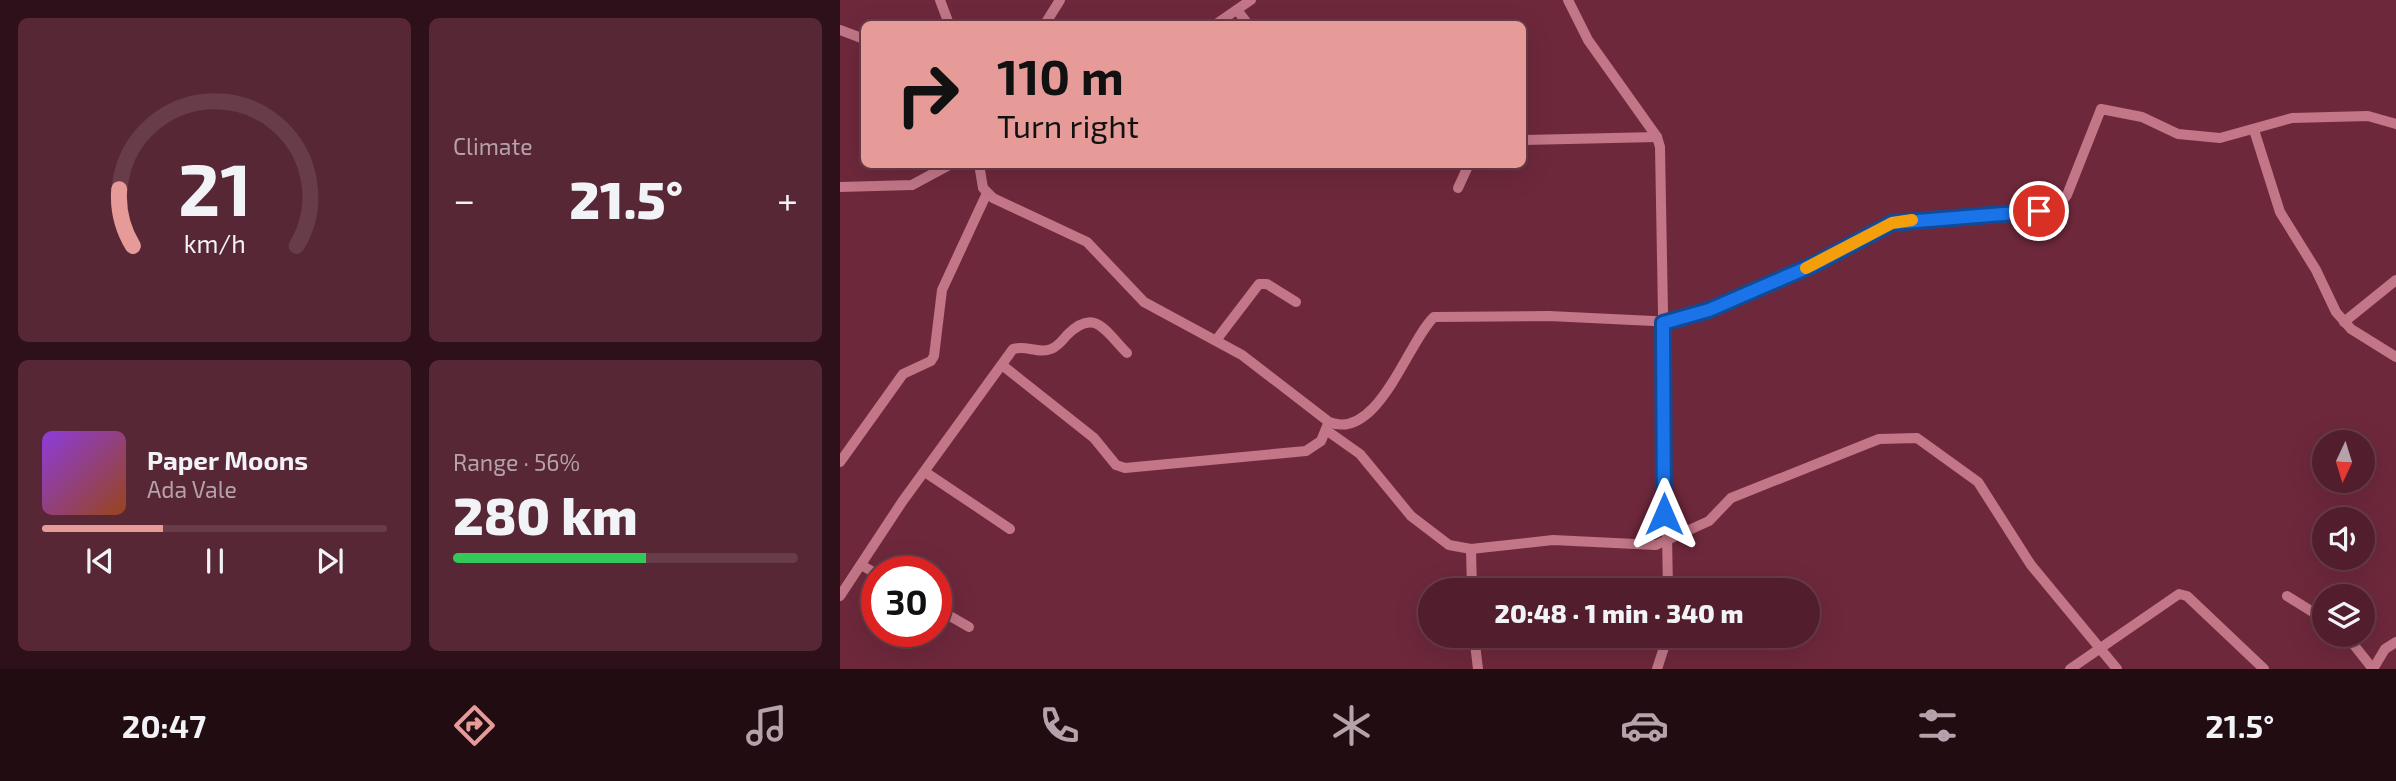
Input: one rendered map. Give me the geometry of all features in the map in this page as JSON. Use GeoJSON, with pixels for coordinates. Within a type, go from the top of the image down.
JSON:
{"type":"FeatureCollection","features":[{"type":"Feature","properties":{"kind":"street"},"geometry":{"type":"LineString","coordinates":[[940,0],[948,21]]}},
{"type":"Feature","properties":{"kind":"street"},"geometry":{"type":"LineString","coordinates":[[1047,21],[1060,0]]}},
{"type":"Feature","properties":{"kind":"street"},"geometry":{"type":"LineString","coordinates":[[1220,21],[1251,0]]}},
{"type":"Feature","properties":{"kind":"street"},"geometry":{"type":"LineString","coordinates":[[1568,0],[1588,40],[1657,137],[1660,147],[1667,578]]}},
{"type":"Feature","properties":{"kind":"street"},"geometry":{"type":"LineString","coordinates":[[1237,10],[1246,21]]}},
{"type":"Feature","properties":{"kind":"street"},"geometry":{"type":"LineString","coordinates":[[840,30],[861,38]]}},
{"type":"Feature","properties":{"kind":"street"},"geometry":{"type":"LineString","coordinates":[[1327,426],[1351,424],[1377,403],[1434,317],[1549,316],[1663,323],[1709,310],[1813,265],[1892,223],[2050,208],[2061,203],[2067,195],[2101,109],[2142,117],[2187,136],[2231,138],[2298,118],[2368,116],[2396,124]]}},
{"type":"Feature","properties":{"kind":"street"},"geometry":{"type":"LineString","coordinates":[[2254,130],[2280,212],[2344,322],[2396,357]]}},
{"type":"Feature","properties":{"kind":"street"},"geometry":{"type":"LineString","coordinates":[[1526,140],[1657,137]]}},
{"type":"Feature","properties":{"kind":"street"},"geometry":{"type":"LineString","coordinates":[[840,187],[912,185],[944,168]]}},
{"type":"Feature","properties":{"kind":"street"},"geometry":{"type":"LineString","coordinates":[[840,461],[903,374],[930,362],[934,356],[942,290],[986,193],[980,168]]}},
{"type":"Feature","properties":{"kind":"street"},"geometry":{"type":"LineString","coordinates":[[1458,188],[1467,168]]}},
{"type":"Feature","properties":{"kind":"street"},"geometry":{"type":"LineString","coordinates":[[986,193],[1087,242],[1144,302],[1217,339],[1367,461],[1411,516],[1449,545],[1471,549],[1553,540],[1649,545],[1665,542],[1709,521],[1731,498],[1879,439],[1917,438],[1978,482],[2031,565],[2117,669]]}},
{"type":"Feature","properties":{"kind":"street"},"geometry":{"type":"LineString","coordinates":[[2344,322],[2396,280]]}},
{"type":"Feature","properties":{"kind":"street"},"geometry":{"type":"LineString","coordinates":[[1217,339],[1259,284],[1267,284],[1296,302]]}},
{"type":"Feature","properties":{"kind":"street"},"geometry":{"type":"LineString","coordinates":[[867,556],[1013,349],[1023,346],[1043,351],[1053,349],[1080,323],[1089,321],[1096,323],[1127,353]]}},
{"type":"Feature","properties":{"kind":"street"},"geometry":{"type":"LineString","coordinates":[[1002,365],[1094,438],[1116,466],[1125,468],[1306,451],[1321,440],[1327,426]]}},
{"type":"Feature","properties":{"kind":"street"},"geometry":{"type":"LineString","coordinates":[[925,472],[1010,529]]}},
{"type":"Feature","properties":{"kind":"street"},"geometry":{"type":"LineString","coordinates":[[1471,549],[1472,578]]}},
{"type":"Feature","properties":{"kind":"street"},"geometry":{"type":"LineString","coordinates":[[840,596],[861,565]]}},
{"type":"Feature","properties":{"kind":"street"},"geometry":{"type":"LineString","coordinates":[[2070,669],[2179,594],[2187,596],[2264,669]]}},
{"type":"Feature","properties":{"kind":"street"},"geometry":{"type":"LineString","coordinates":[[2287,596],[2312,612]]}},
{"type":"Feature","properties":{"kind":"street"},"geometry":{"type":"LineString","coordinates":[[952,617],[969,627]]}},
{"type":"Feature","properties":{"kind":"street"},"geometry":{"type":"LineString","coordinates":[[2356,647],[2373,669],[2385,649],[2396,642]]}},
{"type":"Feature","properties":{"kind":"street"},"geometry":{"type":"LineString","coordinates":[[1476,648],[1478,669]]}},
{"type":"Feature","properties":{"kind":"street"},"geometry":{"type":"LineString","coordinates":[[1657,669],[1664,648]]}},
{"type":"Feature","properties":{"kind":"slow traffic"},"geometry":{"type":"LineString","coordinates":[[1806,268],[1892,223],[1912,220]]}},
{"type":"Feature","properties":{"kind":"route"},"geometry":{"type":"LineString","coordinates":[[1664,514],[1663,323],[1709,310],[1813,265],[1892,223],[2039,211]]}}]}
